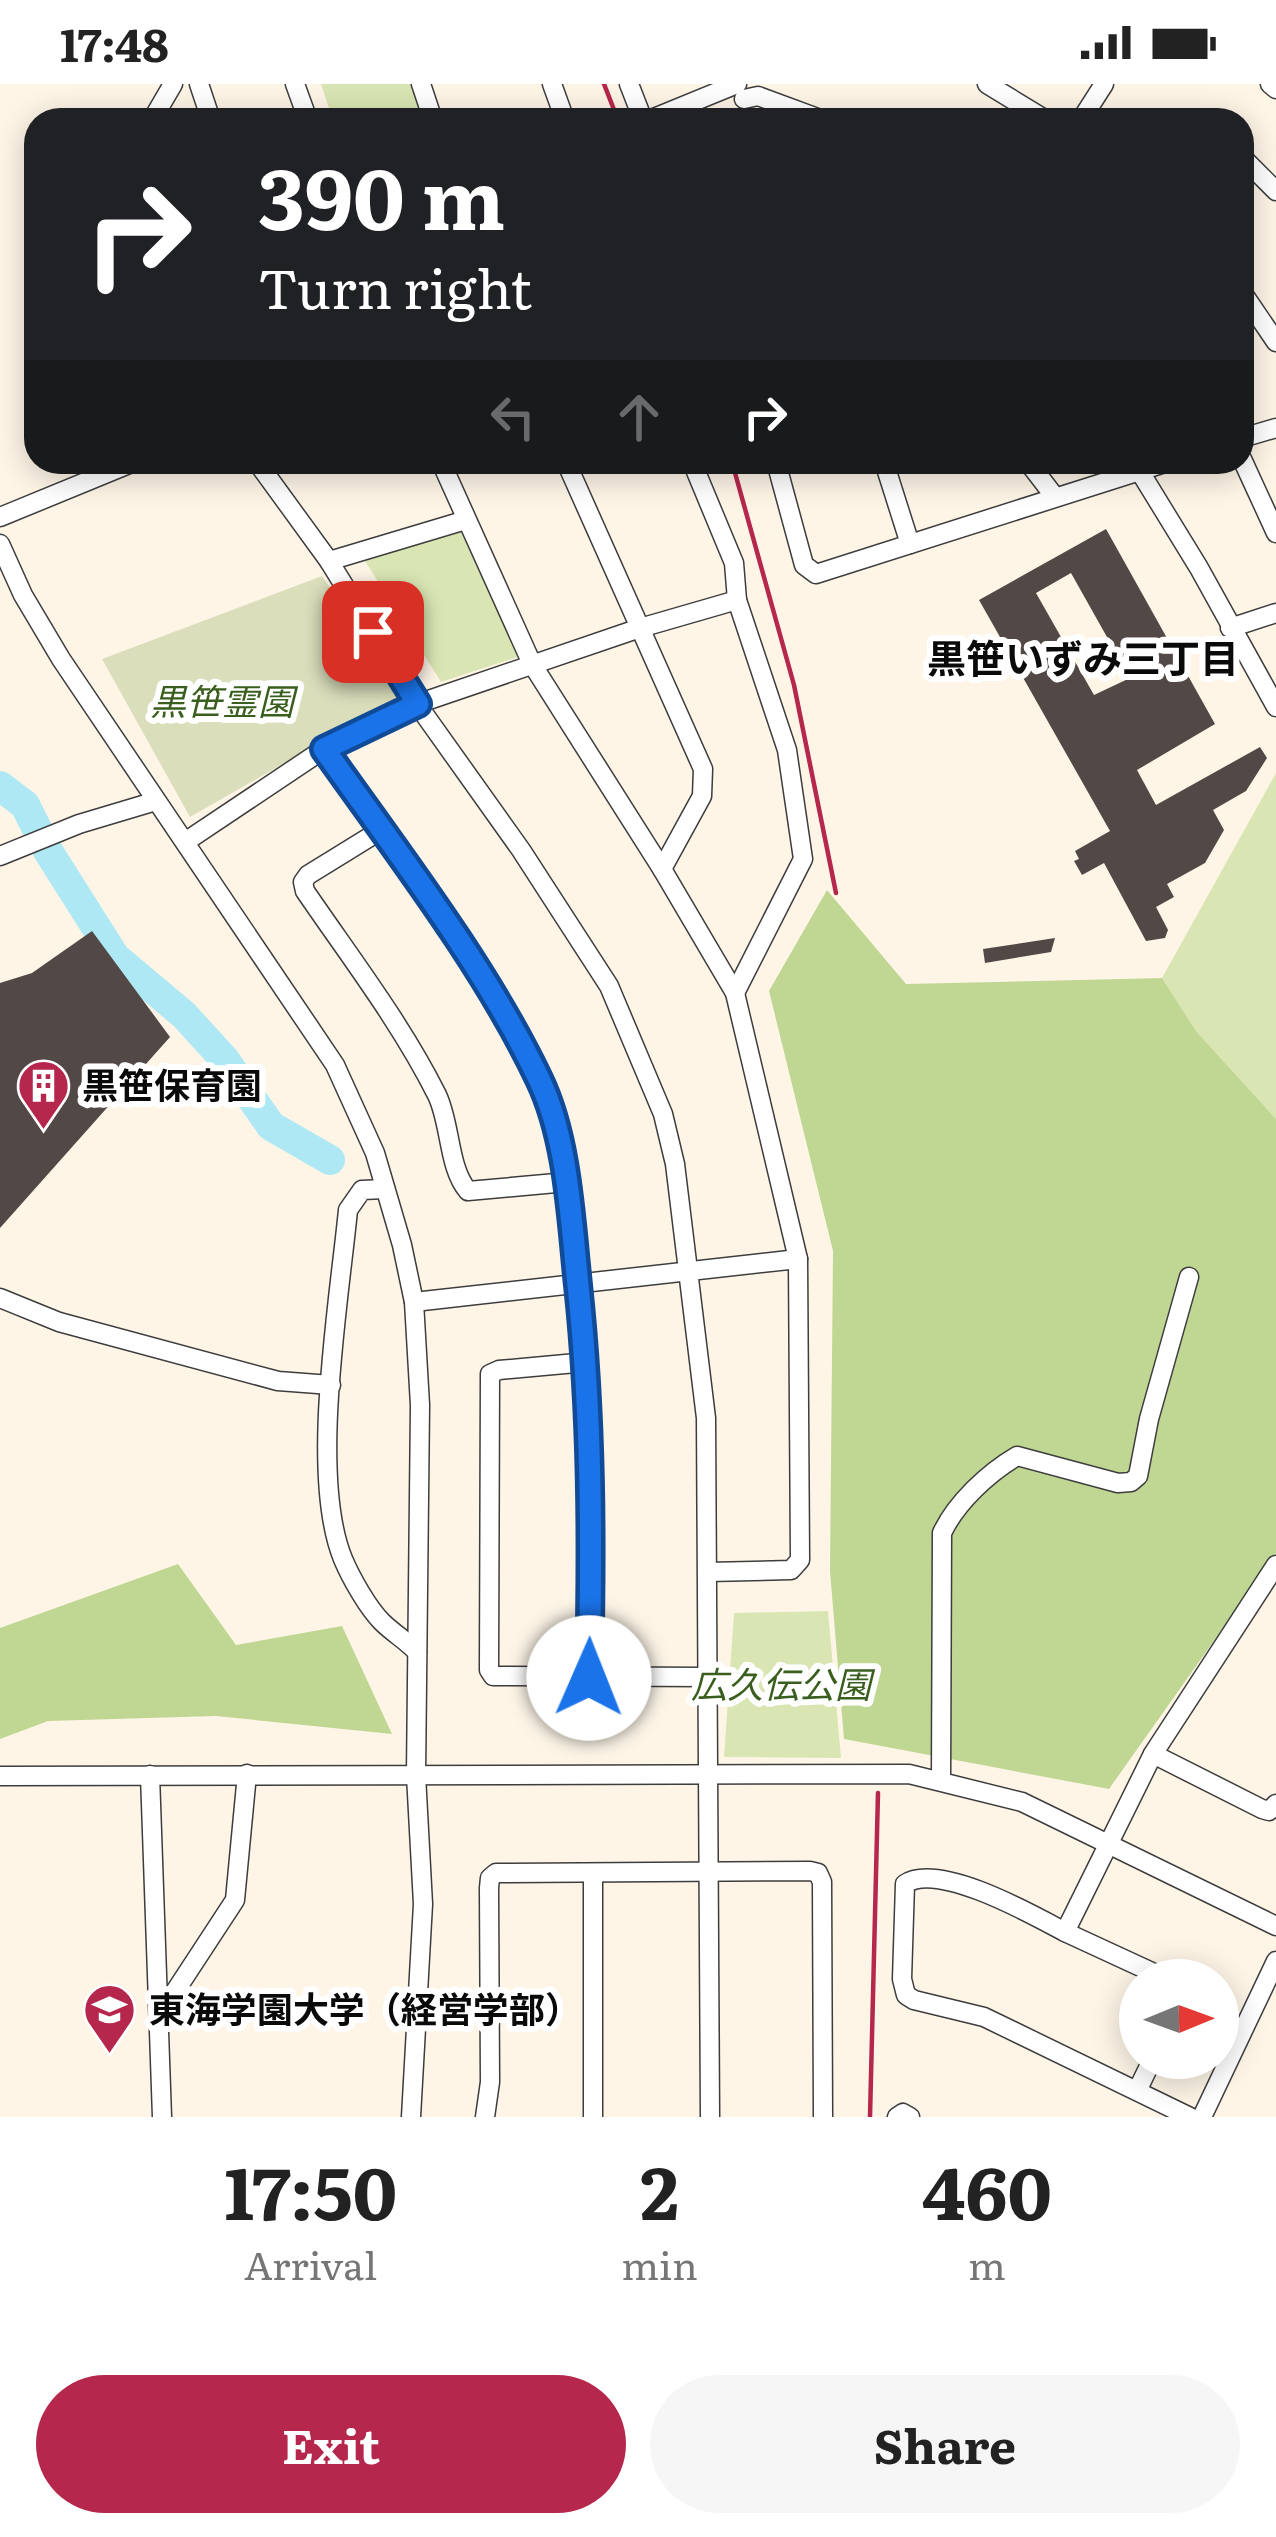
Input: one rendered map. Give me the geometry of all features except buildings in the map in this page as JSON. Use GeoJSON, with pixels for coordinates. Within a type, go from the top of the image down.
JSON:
{"type":"FeatureCollection","features":[{"type":"Feature","properties":{"kind":"street"},"geometry":{"type":"LineString","coordinates":[[676,108],[737,84],[748,108]]}},
{"type":"Feature","properties":{"kind":"street"},"geometry":{"type":"LineString","coordinates":[[991,85],[1027,108]]}},
{"type":"Feature","properties":{"kind":"street"},"geometry":{"type":"LineString","coordinates":[[744,99],[758,95],[792,108]]}},
{"type":"Feature","properties":{"kind":"street"},"geometry":{"type":"LineString","coordinates":[[1254,169],[1276,191]]}},
{"type":"Feature","properties":{"kind":"street"},"geometry":{"type":"LineString","coordinates":[[1254,308],[1274,336]]}},
{"type":"Feature","properties":{"kind":"street"},"geometry":{"type":"LineString","coordinates":[[0,517],[105,474]]}},
{"type":"Feature","properties":{"kind":"street"},"geometry":{"type":"LineString","coordinates":[[266,474],[329,561],[418,704],[609,986],[663,1114],[706,1418],[710,2117]]}},
{"type":"Feature","properties":{"kind":"street"},"geometry":{"type":"LineString","coordinates":[[446,474],[532,664],[735,993],[798,1259],[799,1566],[707,1572]]}},
{"type":"Feature","properties":{"kind":"street"},"geometry":{"type":"LineString","coordinates":[[571,474],[704,769],[702,796],[662,869]]}},
{"type":"Feature","properties":{"kind":"street"},"geometry":{"type":"LineString","coordinates":[[697,474],[734,563],[737,600],[788,750],[803,859],[735,993]]}},
{"type":"Feature","properties":{"kind":"street"},"geometry":{"type":"LineString","coordinates":[[779,474],[807,570],[816,574],[1118,474]]}},
{"type":"Feature","properties":{"kind":"street"},"geometry":{"type":"LineString","coordinates":[[888,474],[910,544]]}},
{"type":"Feature","properties":{"kind":"street"},"geometry":{"type":"LineString","coordinates":[[1037,474],[1055,497]]}},
{"type":"Feature","properties":{"kind":"street"},"geometry":{"type":"LineString","coordinates":[[1141,474],[1276,707]]}},
{"type":"Feature","properties":{"kind":"street"},"geometry":{"type":"LineString","coordinates":[[1249,474],[1276,532]]}},
{"type":"Feature","properties":{"kind":"street"},"geometry":{"type":"LineString","coordinates":[[329,561],[466,520]]}},
{"type":"Feature","properties":{"kind":"street"},"geometry":{"type":"LineString","coordinates":[[0,544],[23,596],[61,659],[335,1065],[375,1153],[385,1189],[414,1302],[420,1405],[416,1775],[423,1904],[410,2117]]}},
{"type":"Feature","properties":{"kind":"street"},"geometry":{"type":"LineString","coordinates":[[185,842],[324,749],[418,704],[737,600]]}},
{"type":"Feature","properties":{"kind":"street"},"geometry":{"type":"LineString","coordinates":[[1231,628],[1276,613]]}},
{"type":"Feature","properties":{"kind":"street"},"geometry":{"type":"LineString","coordinates":[[324,749],[488,989],[541,1082],[566,1182],[586,1362],[592,1530],[589,1678]]}},
{"type":"Feature","properties":{"kind":"street"},"geometry":{"type":"LineString","coordinates":[[0,856],[156,801]]}},
{"type":"Feature","properties":{"kind":"street"},"geometry":{"type":"LineString","coordinates":[[381,830],[308,875],[304,891],[398,1028],[438,1097],[450,1129],[460,1183],[468,1192],[566,1182]]}},
{"type":"Feature","properties":{"kind":"street"},"geometry":{"type":"LineString","coordinates":[[385,1189],[362,1190],[348,1210],[331,1384],[328,1472],[333,1528],[345,1563],[382,1622],[417,1652]]}},
{"type":"Feature","properties":{"kind":"street"},"geometry":{"type":"LineString","coordinates":[[414,1302],[798,1259]]}},
{"type":"Feature","properties":{"kind":"street"},"geometry":{"type":"LineString","coordinates":[[941,1780],[941,1533],[996,1468],[1017,1456],[1118,1483],[1138,1476],[1149,1419],[1190,1277]]}},
{"type":"Feature","properties":{"kind":"street"},"geometry":{"type":"LineString","coordinates":[[0,1298],[59,1322],[278,1382],[331,1384]]}},
{"type":"Feature","properties":{"kind":"street"},"geometry":{"type":"LineString","coordinates":[[586,1362],[490,1374],[493,1676],[706,1677]]}},
{"type":"Feature","properties":{"kind":"street"},"geometry":{"type":"LineString","coordinates":[[1065,1932],[1153,1754],[1276,1565]]}},
{"type":"Feature","properties":{"kind":"street"},"geometry":{"type":"LineString","coordinates":[[1153,1754],[1262,1809],[1269,1811],[1276,1804]]}},
{"type":"Feature","properties":{"kind":"street"},"geometry":{"type":"LineString","coordinates":[[161,2013],[236,1900],[247,1774]]}},
{"type":"Feature","properties":{"kind":"street"},"geometry":{"type":"LineString","coordinates":[[0,1776],[909,1774],[1022,1802],[1276,1926]]}},
{"type":"Feature","properties":{"kind":"street"},"geometry":{"type":"LineString","coordinates":[[150,1775],[162,2117]]}},
{"type":"Feature","properties":{"kind":"street"},"geometry":{"type":"LineString","coordinates":[[485,2117],[490,2082],[490,1878],[496,1873],[810,1871],[818,1873],[822,1882],[823,2117]]}},
{"type":"Feature","properties":{"kind":"street"},"geometry":{"type":"LineString","coordinates":[[593,1873],[593,2117]]}},
{"type":"Feature","properties":{"kind":"street"},"geometry":{"type":"LineString","coordinates":[[1123,1959],[985,1892],[920,1877],[905,1884],[902,1979],[906,1995],[984,2017],[1190,2117]]}},
{"type":"Feature","properties":{"kind":"street"},"geometry":{"type":"LineString","coordinates":[[1202,2117],[1276,1961]]}},
{"type":"Feature","properties":{"kind":"street"},"geometry":{"type":"LineString","coordinates":[[1138,2089],[1143,2079]]}},
{"type":"Feature","properties":{"kind":"street"},"geometry":{"type":"LineString","coordinates":[[896,2117],[910,2117]]}},
{"type":"Feature","properties":{"kind":"green space"},"geometry":{"type":"Polygon","coordinates":[[[321,84],[419,84],[427,108],[329,108],[321,84]]]}},
{"type":"Feature","properties":{"kind":"green space"},"geometry":{"type":"Polygon","coordinates":[[[466,520],[533,652],[441,682],[365,561],[466,520]]]}},
{"type":"Feature","properties":{"kind":"green space","name":"黒笹霊園"},"geometry":{"type":"Polygon","coordinates":[[[322,576],[405,694],[190,817],[102,659],[322,576]]]}},
{"type":"Feature","properties":{"kind":"green space"},"geometry":{"type":"Polygon","coordinates":[[[1276,773],[1276,1119],[1196,1031],[1162,978],[1276,773]]]}},
{"type":"Feature","properties":{"kind":"green space"},"geometry":{"type":"Polygon","coordinates":[[[827,890],[906,984],[1162,978],[1196,1031],[1276,1119],[1276,1553],[1109,1789],[844,1739],[830,1571],[833,1251],[769,991],[827,890]]]}},
{"type":"Feature","properties":{"kind":"green space"},"geometry":{"type":"Polygon","coordinates":[[[178,1564],[236,1645],[342,1626],[392,1734],[216,1716],[48,1721],[0,1739],[0,1628],[178,1564]]]}},
{"type":"Feature","properties":{"kind":"green space","name":"広久伝公園"},"geometry":{"type":"Polygon","coordinates":[[[828,1611],[841,1758],[724,1757],[734,1613],[828,1611]]]}},
{"type":"Feature","properties":{"kind":"waterway"},"geometry":{"type":"LineString","coordinates":[[0,786],[25,805],[48,851],[115,957],[184,1015],[225,1060],[271,1126],[330,1160]]}},
{"type":"Feature","properties":{"kind":"railway"},"geometry":{"type":"LineString","coordinates":[[604,84],[613,108]]}},
{"type":"Feature","properties":{"kind":"railway"},"geometry":{"type":"LineString","coordinates":[[735,474],[794,685],[836,893]]}},
{"type":"Feature","properties":{"kind":"railway"},"geometry":{"type":"LineString","coordinates":[[870,2117],[878,1793]]}},
{"type":"Feature","properties":{"kind":"place","name":"黒笹保育園"},"geometry":{"type":"Point","coordinates":[43,1132]}},
{"type":"Feature","properties":{"kind":"place","name":"東海学園大学（経営学部）"},"geometry":{"type":"Point","coordinates":[110,2056]}},
{"type":"Feature","properties":{"kind":"district","name":"黒笹いずみ三丁目"},"geometry":{"type":"Point","coordinates":[1083,659]}},
{"type":"Feature","properties":{"kind":"route"},"geometry":{"type":"LineString","coordinates":[[373,632],[418,704],[324,749],[488,989],[541,1082],[566,1182],[574,1221],[590,1412],[589,1678]]}}]}
